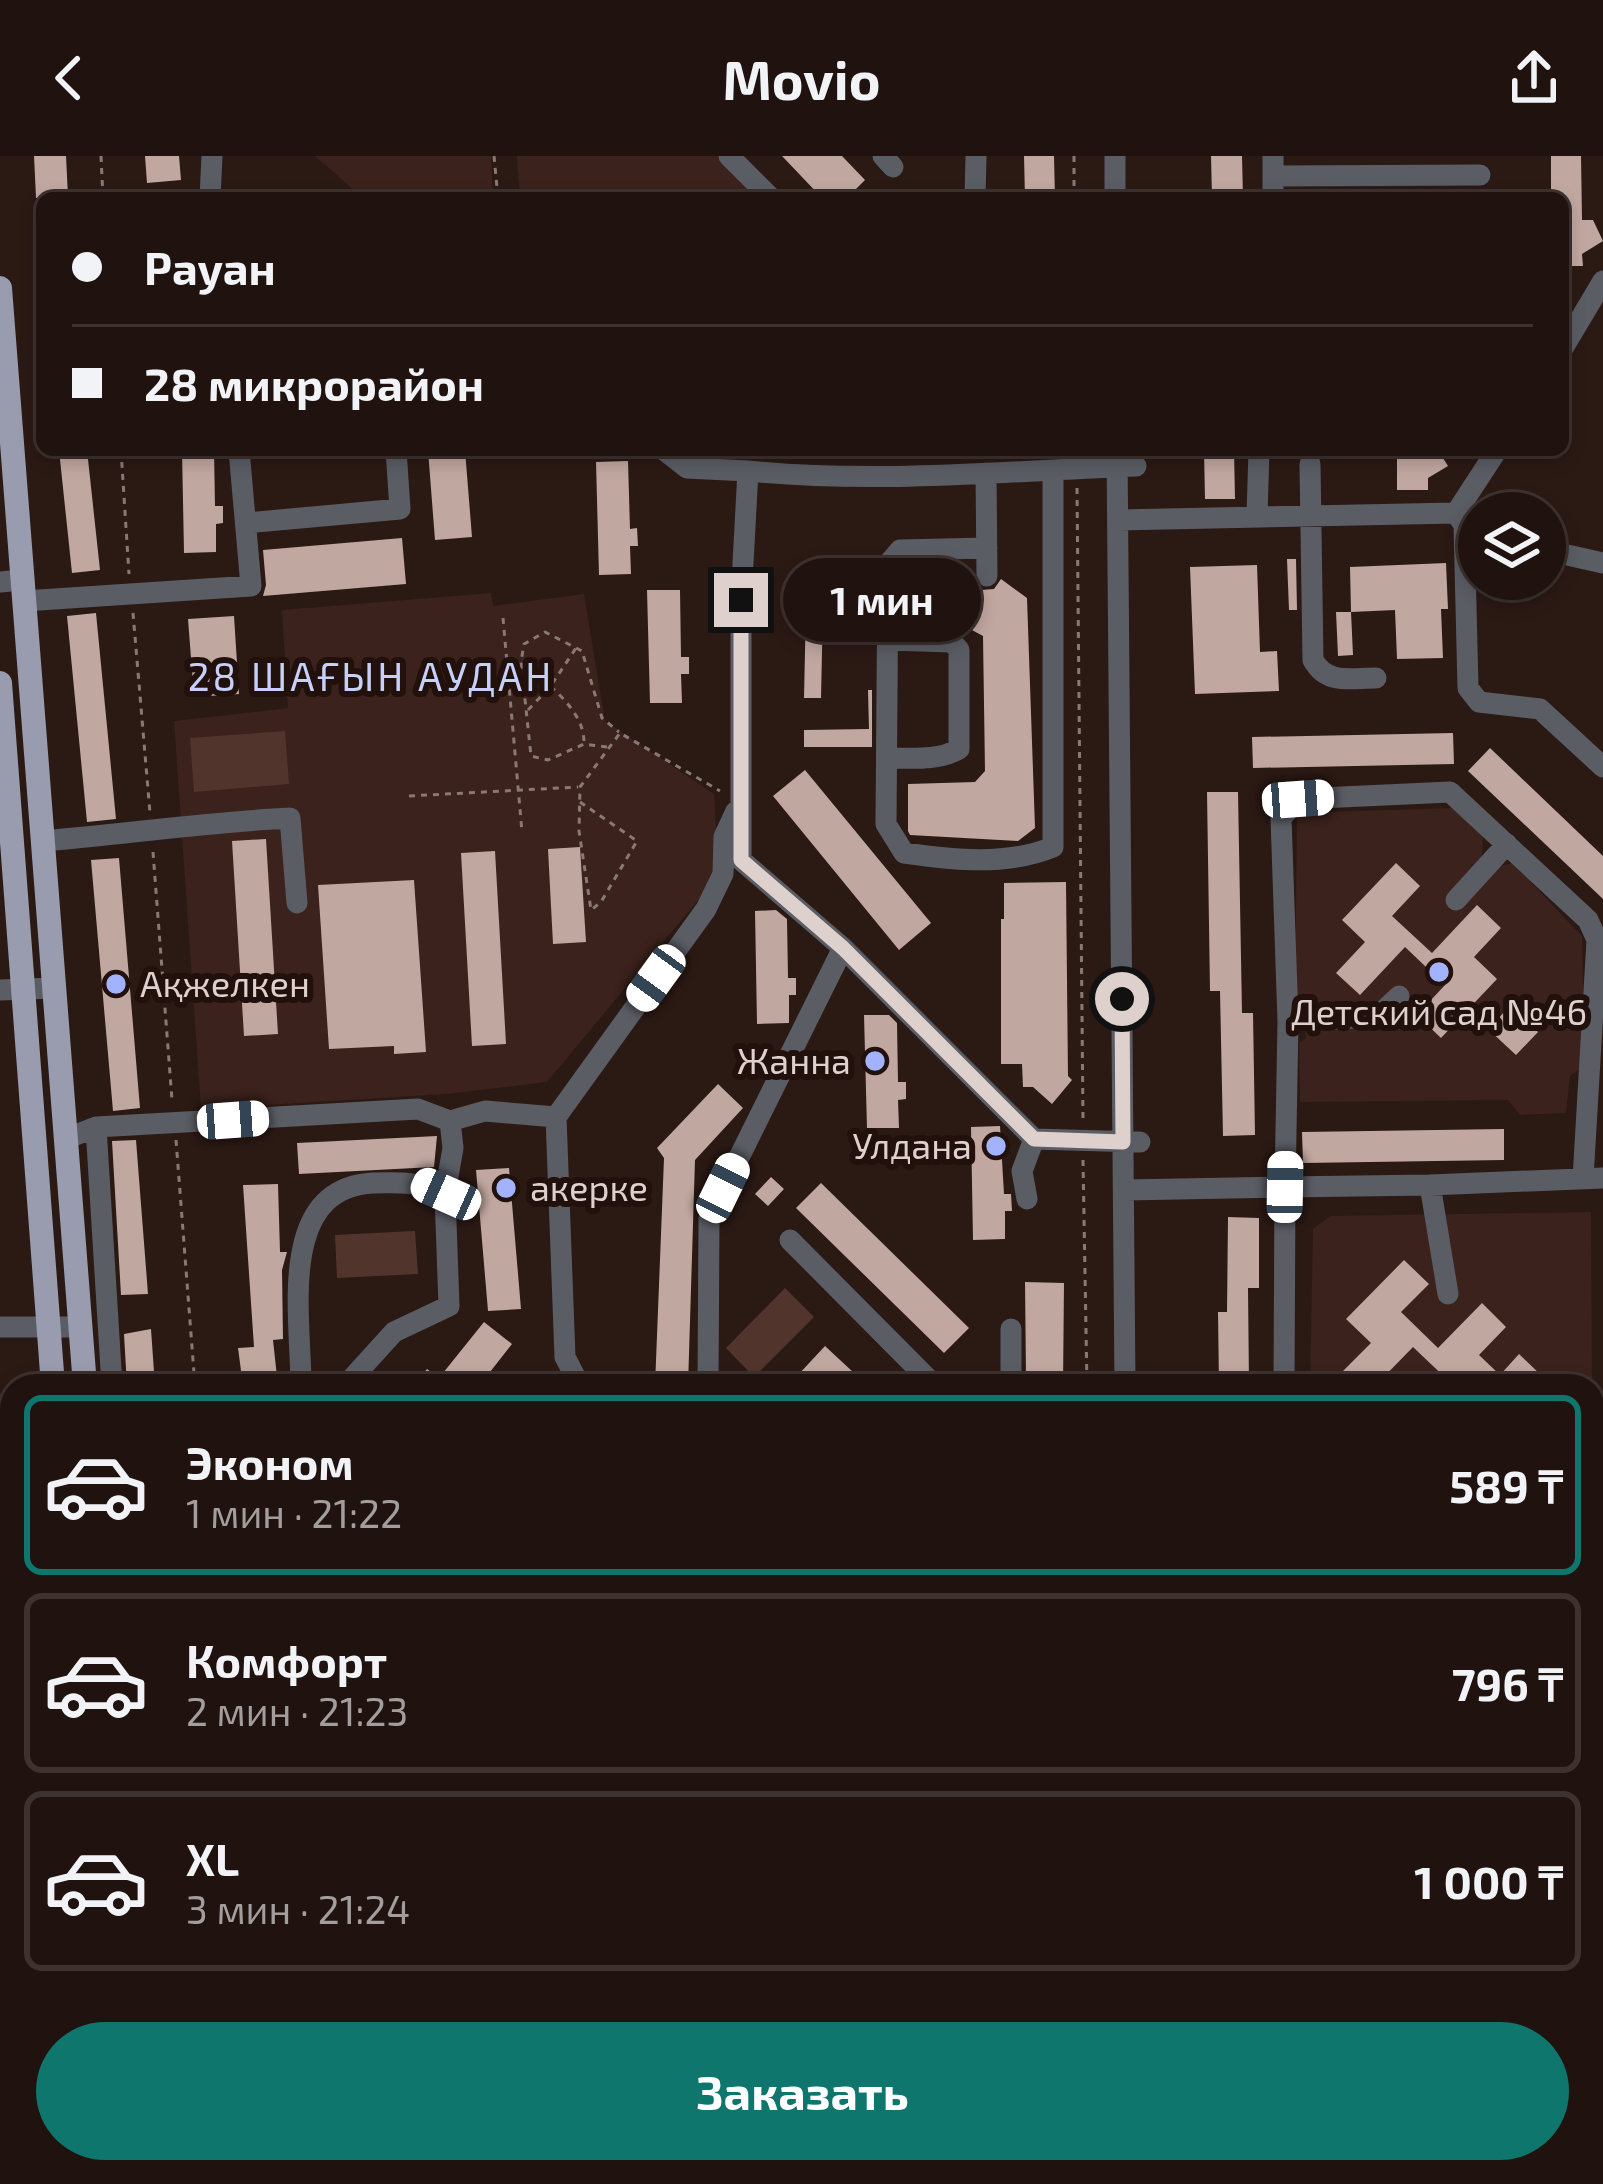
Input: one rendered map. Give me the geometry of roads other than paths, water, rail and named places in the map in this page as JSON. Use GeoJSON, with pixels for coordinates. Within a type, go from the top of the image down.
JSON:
{"type":"FeatureCollection","features":[{"type":"Feature","properties":{"kind":"main road"},"geometry":{"type":"LineString","coordinates":[[0,288],[15,588],[42,841],[84,1374]]}},
{"type":"Feature","properties":{"kind":"main road"},"geometry":{"type":"LineString","coordinates":[[0,682],[11,989],[52,1374]]}},
{"type":"Feature","properties":{"kind":"street"},"geometry":{"type":"LineString","coordinates":[[210,192],[212,156]]}},
{"type":"Feature","properties":{"kind":"street"},"geometry":{"type":"LineString","coordinates":[[729,156],[765,192]]}},
{"type":"Feature","properties":{"kind":"street"},"geometry":{"type":"LineString","coordinates":[[975,192],[976,156]]}},
{"type":"Feature","properties":{"kind":"street"},"geometry":{"type":"LineString","coordinates":[[1115,156],[1115,192]]}},
{"type":"Feature","properties":{"kind":"street"},"geometry":{"type":"LineString","coordinates":[[1274,177],[1480,175]]}},
{"type":"Feature","properties":{"kind":"street"},"geometry":{"type":"LineString","coordinates":[[1569,338],[1603,281]]}},
{"type":"Feature","properties":{"kind":"street"},"geometry":{"type":"LineString","coordinates":[[15,588],[131,595],[251,586],[240,456]]}},
{"type":"Feature","properties":{"kind":"street"},"geometry":{"type":"LineString","coordinates":[[246,523],[400,509],[396,456]]}},
{"type":"Feature","properties":{"kind":"street"},"geometry":{"type":"LineString","coordinates":[[672,456],[687,468],[803,476],[986,473],[1042,465],[1077,471],[1123,461],[1118,520],[1132,1142],[1124,1190],[1126,1374]]}},
{"type":"Feature","properties":{"kind":"street"},"geometry":{"type":"LineString","coordinates":[[802,456],[803,476]]}},
{"type":"Feature","properties":{"kind":"street"},"geometry":{"type":"LineString","coordinates":[[1257,514],[1259,456]]}},
{"type":"Feature","properties":{"kind":"street"},"geometry":{"type":"LineString","coordinates":[[1479,492],[1494,456]]}},
{"type":"Feature","properties":{"kind":"street"},"geometry":{"type":"LineString","coordinates":[[1310,464],[1313,660],[1333,679],[1376,678]]}},
{"type":"Feature","properties":{"kind":"street"},"geometry":{"type":"LineString","coordinates":[[987,548],[900,550],[888,564],[886,824],[904,853],[943,859],[1026,858],[1053,847],[1042,465]]}},
{"type":"Feature","properties":{"kind":"street"},"geometry":{"type":"LineString","coordinates":[[748,471],[741,600],[741,860],[843,948],[1034,1139],[1132,1142]]}},
{"type":"Feature","properties":{"kind":"street"},"geometry":{"type":"LineString","coordinates":[[986,473],[987,576]]}},
{"type":"Feature","properties":{"kind":"street"},"geometry":{"type":"LineString","coordinates":[[1118,520],[1388,514],[1458,523]]}},
{"type":"Feature","properties":{"kind":"street"},"geometry":{"type":"LineString","coordinates":[[1387,541],[1388,514]]}},
{"type":"Feature","properties":{"kind":"street"},"geometry":{"type":"LineString","coordinates":[[1566,555],[1603,563]]}},
{"type":"Feature","properties":{"kind":"street"},"geometry":{"type":"LineString","coordinates":[[1467,600],[1472,697],[1540,709],[1603,766]]}},
{"type":"Feature","properties":{"kind":"street"},"geometry":{"type":"LineString","coordinates":[[887,758],[926,758],[959,749],[959,650],[952,642],[889,640]]}},
{"type":"Feature","properties":{"kind":"street"},"geometry":{"type":"LineString","coordinates":[[1124,1190],[1285,1187],[1430,1185],[1593,1179],[1596,931],[1461,799],[1439,790],[1298,799],[1288,806],[1281,818],[1288,1022],[1285,1187],[1284,1374]]}},
{"type":"Feature","properties":{"kind":"street"},"geometry":{"type":"LineString","coordinates":[[574,1374],[565,1357],[558,1267],[556,1117],[706,909],[723,874],[724,837],[739,800]]}},
{"type":"Feature","properties":{"kind":"street"},"geometry":{"type":"LineString","coordinates":[[42,841],[152,833],[206,822],[290,818],[297,903]]}},
{"type":"Feature","properties":{"kind":"street"},"geometry":{"type":"LineString","coordinates":[[1456,900],[1507,844]]}},
{"type":"Feature","properties":{"kind":"street"},"geometry":{"type":"LineString","coordinates":[[708,1374],[709,1218],[819,978],[843,948]]}},
{"type":"Feature","properties":{"kind":"street"},"geometry":{"type":"LineString","coordinates":[[11,989],[52,988]]}},
{"type":"Feature","properties":{"kind":"street"},"geometry":{"type":"LineString","coordinates":[[1288,1022],[1376,1017],[1399,996]]}},
{"type":"Feature","properties":{"kind":"street"},"geometry":{"type":"LineString","coordinates":[[68,1138],[96,1127],[418,1109],[450,1121],[485,1111],[556,1117]]}},
{"type":"Feature","properties":{"kind":"street"},"geometry":{"type":"LineString","coordinates":[[356,1374],[394,1332],[449,1306],[446,1194],[453,1148],[450,1121]]}},
{"type":"Feature","properties":{"kind":"street"},"geometry":{"type":"LineString","coordinates":[[96,1127],[111,1374]]}},
{"type":"Feature","properties":{"kind":"street"},"geometry":{"type":"LineString","coordinates":[[1028,1199],[1022,1171],[1034,1139]]}},
{"type":"Feature","properties":{"kind":"street"},"geometry":{"type":"LineString","coordinates":[[301,1374],[300,1261],[305,1229],[322,1203],[348,1185],[417,1181],[446,1194]]}},
{"type":"Feature","properties":{"kind":"street"},"geometry":{"type":"LineString","coordinates":[[1430,1185],[1448,1294]]}},
{"type":"Feature","properties":{"kind":"street"},"geometry":{"type":"LineString","coordinates":[[790,1240],[923,1374]]}},
{"type":"Feature","properties":{"kind":"street"},"geometry":{"type":"LineString","coordinates":[[0,1327],[81,1327]]}},
{"type":"Feature","properties":{"kind":"street"},"geometry":{"type":"LineString","coordinates":[[1011,1329],[1011,1374]]}},
{"type":"Feature","properties":{"kind":"place","name":"Детский сад №46"},"geometry":{"type":"Point","coordinates":[1439,972]}},
{"type":"Feature","properties":{"kind":"place","name":"Ақжелкен"},"geometry":{"type":"Point","coordinates":[116,984]}},
{"type":"Feature","properties":{"kind":"place","name":"Жанна"},"geometry":{"type":"Point","coordinates":[875,1061]}},
{"type":"Feature","properties":{"kind":"place","name":"Улдана"},"geometry":{"type":"Point","coordinates":[996,1146]}},
{"type":"Feature","properties":{"kind":"place","name":"акерке"},"geometry":{"type":"Point","coordinates":[506,1188]}},
{"type":"Feature","properties":{"kind":"district","name":"28 ШАҒЫН АУДАН"},"geometry":{"type":"Point","coordinates":[371,677]}}]}
